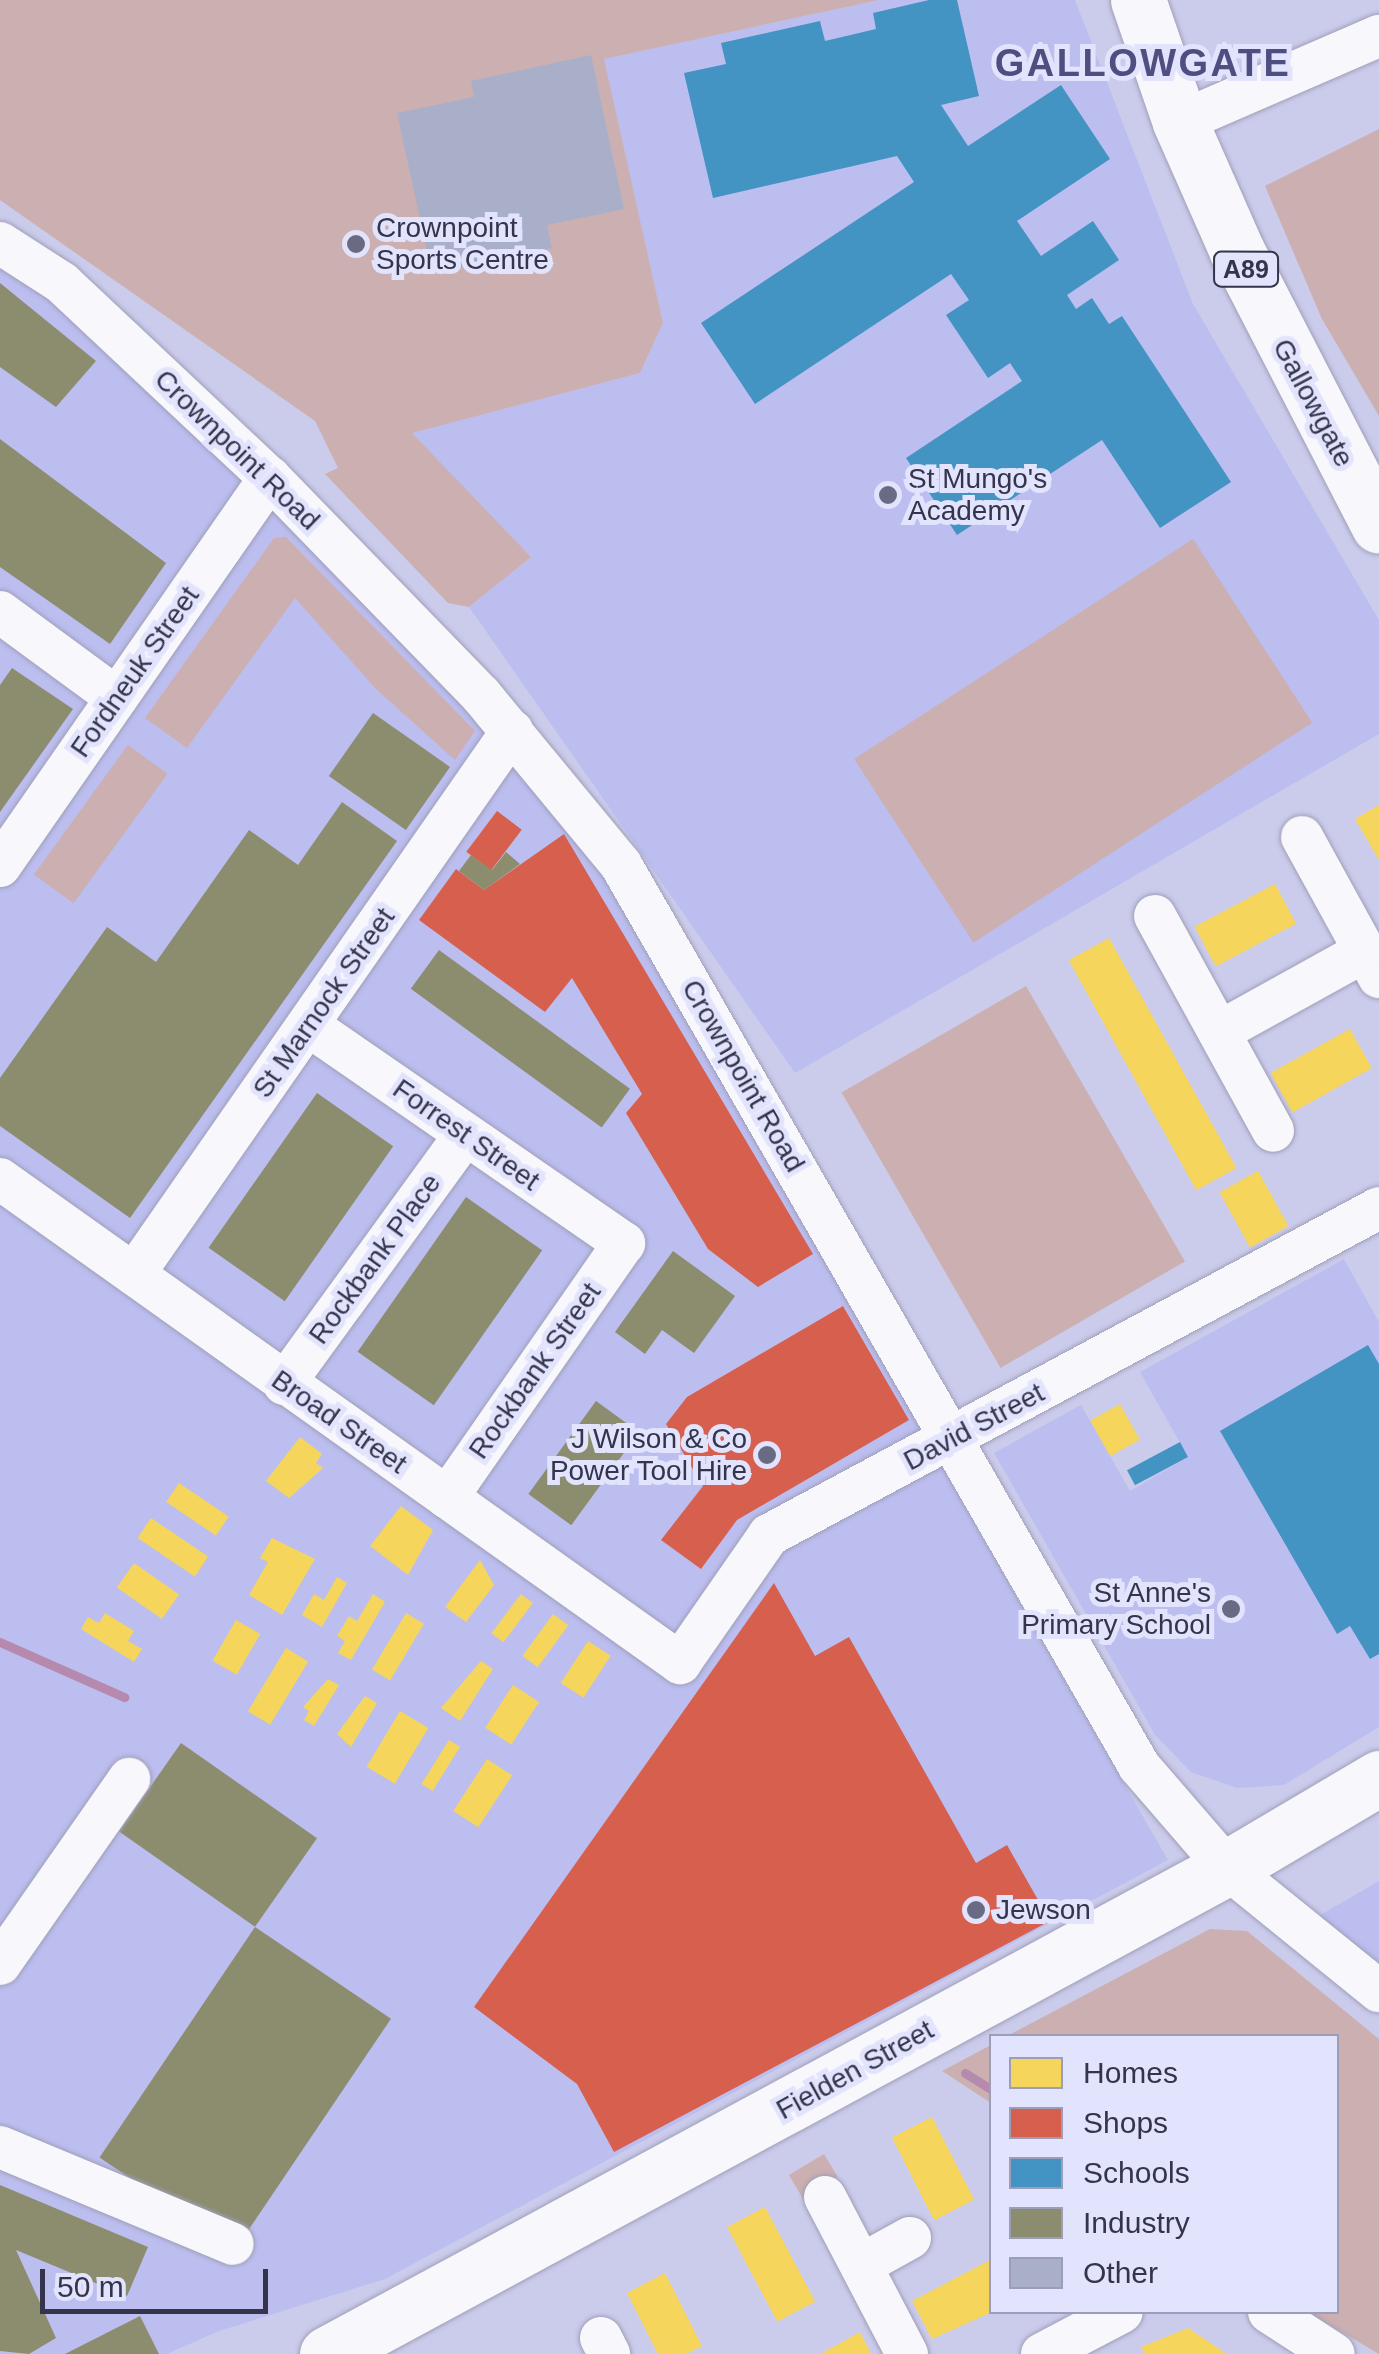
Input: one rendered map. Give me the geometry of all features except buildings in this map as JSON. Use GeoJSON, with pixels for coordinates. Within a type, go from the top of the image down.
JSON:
{"type":"FeatureCollection","features":[{"type":"Feature","properties":{"kind":"main road","name":"Gallowgate"},"geometry":{"type":"LineString","coordinates":[[1138,0],[1180,122],[1299,380],[1379,526]]}},
{"type":"Feature","properties":{"kind":"main road","name":"Fielden Street"},"geometry":{"type":"LineString","coordinates":[[327,2354],[1227,1868],[1379,1778]]}},
{"type":"Feature","properties":{"kind":"street"},"geometry":{"type":"LineString","coordinates":[[1180,122],[1379,36]]}},
{"type":"Feature","properties":{"kind":"street","name":"Crownpoint Road"},"geometry":{"type":"LineString","coordinates":[[0,243],[62,283],[270,478],[512,731],[621,865],[948,1440],[1139,1766],[1227,1868],[1379,1991]]}},
{"type":"Feature","properties":{"kind":"street","name":"Fordneuk Street"},"geometry":{"type":"LineString","coordinates":[[0,866],[270,478]]}},
{"type":"Feature","properties":{"kind":"street"},"geometry":{"type":"LineString","coordinates":[[0,612],[117,698]]}},
{"type":"Feature","properties":{"kind":"street","name":"St Marnock Street"},"geometry":{"type":"LineString","coordinates":[[134,1274],[512,731]]}},
{"type":"Feature","properties":{"kind":"street"},"geometry":{"type":"LineString","coordinates":[[1219,1032],[1372,964],[1302,837]]}},
{"type":"Feature","properties":{"kind":"street"},"geometry":{"type":"LineString","coordinates":[[1155,916],[1273,1131]]}},
{"type":"Feature","properties":{"kind":"street","name":"Forrest Street"},"geometry":{"type":"LineString","coordinates":[[309,1026],[624,1244]]}},
{"type":"Feature","properties":{"kind":"street","name":"Rockbank Place"},"geometry":{"type":"LineString","coordinates":[[284,1384],[465,1134]]}},
{"type":"Feature","properties":{"kind":"street","name":"Broad Street"},"geometry":{"type":"LineString","coordinates":[[0,1179],[680,1663]]}},
{"type":"Feature","properties":{"kind":"street","name":"David Street"},"geometry":{"type":"LineString","coordinates":[[680,1663],[770,1535],[1316,1246],[1379,1208]]}},
{"type":"Feature","properties":{"kind":"street","name":"Rockbank Street"},"geometry":{"type":"LineString","coordinates":[[446,1498],[624,1244]]}},
{"type":"Feature","properties":{"kind":"street"},"geometry":{"type":"LineString","coordinates":[[0,1964],[128,1779]]}},
{"type":"Feature","properties":{"kind":"street"},"geometry":{"type":"LineString","coordinates":[[0,2147],[233,2244]]}},
{"type":"Feature","properties":{"kind":"street"},"geometry":{"type":"LineString","coordinates":[[825,2198],[907,2354]]}},
{"type":"Feature","properties":{"kind":"street"},"geometry":{"type":"LineString","coordinates":[[860,2265],[910,2238]]}},
{"type":"Feature","properties":{"kind":"street"},"geometry":{"type":"LineString","coordinates":[[1042,2354],[1118,2314]]}},
{"type":"Feature","properties":{"kind":"shaded area","name":"Crownpoint Sports Centre"},"geometry":{"type":"Polygon","coordinates":[[[0,0],[879,0],[604,59],[663,323],[640,373],[412,433],[531,557],[469,607],[448,603],[325,474],[338,468],[315,421],[0,200],[0,0]]]}},
{"type":"Feature","properties":{"kind":"shaded area","name":"St Mungo's Academy"},"geometry":{"type":"Polygon","coordinates":[[[879,0],[1075,0],[1193,304],[1379,620],[1379,734],[795,1073],[469,607],[531,557],[411,433],[640,373],[663,323],[603,59],[879,0]]]}},
{"type":"Feature","properties":{"kind":"shaded area"},"geometry":{"type":"Polygon","coordinates":[[[1379,129],[1379,416],[1322,319],[1265,186],[1379,129]]]}},
{"type":"Feature","properties":{"kind":"shaded area"},"geometry":{"type":"Polygon","coordinates":[[[0,236],[489,689],[765,1110],[918,1425],[1168,1860],[385,2279],[219,2331],[167,2354],[0,2354],[0,236]]]}},
{"type":"Feature","properties":{"kind":"shaded area"},"geometry":{"type":"Polygon","coordinates":[[[286,537],[475,731],[455,760],[376,689],[295,598],[187,748],[145,718],[274,538],[286,537]]]}},
{"type":"Feature","properties":{"kind":"shaded area"},"geometry":{"type":"Polygon","coordinates":[[[1193,539],[1312,723],[973,943],[854,759],[1193,539]]]}},
{"type":"Feature","properties":{"kind":"shaded area"},"geometry":{"type":"Polygon","coordinates":[[[128,745],[168,774],[74,903],[34,874],[128,745]]]}},
{"type":"Feature","properties":{"kind":"shaded area"},"geometry":{"type":"Polygon","coordinates":[[[1026,986],[1185,1261],[1001,1368],[842,1092],[1026,986]]]}},
{"type":"Feature","properties":{"kind":"shaded area","name":"St Anne's Primary School"},"geometry":{"type":"Polygon","coordinates":[[[1344,1259],[1379,1322],[1379,1727],[1284,1785],[1237,1788],[1191,1772],[1155,1735],[994,1453],[1081,1405],[1130,1491],[1188,1457],[1140,1372],[1344,1259]]]}},
{"type":"Feature","properties":{"kind":"shaded area"},"geometry":{"type":"Polygon","coordinates":[[[1379,1881],[1379,1967],[1317,1917],[1379,1881]]]}},
{"type":"Feature","properties":{"kind":"shaded area"},"geometry":{"type":"Polygon","coordinates":[[[1210,1929],[1247,1931],[1379,2039],[1379,2354],[1311,2314],[1339,2314],[1339,2034],[1011,2034],[1210,1929]]]}},
{"type":"Feature","properties":{"kind":"shaded area"},"geometry":{"type":"Polygon","coordinates":[[[989,2046],[989,2102],[942,2071],[989,2046]]]}},
{"type":"Feature","properties":{"kind":"shaded area"},"geometry":{"type":"Polygon","coordinates":[[[824,2154],[838,2177],[803,2198],[789,2175],[824,2154]]]}},
{"type":"Feature","properties":{"kind":"waterway"},"geometry":{"type":"LineString","coordinates":[[0,1642],[124,1697]]}},
{"type":"Feature","properties":{"kind":"waterway"},"geometry":{"type":"LineString","coordinates":[[965,2073],[989,2088]]}},
{"type":"Feature","properties":{"kind":"place","name":"Crownpoint Sports Centre"},"geometry":{"type":"Point","coordinates":[356,244]}},
{"type":"Feature","properties":{"kind":"place","name":"St Mungo's Academy"},"geometry":{"type":"Point","coordinates":[888,495]}},
{"type":"Feature","properties":{"kind":"place","name":"J Wilson & Co Power Tool Hire"},"geometry":{"type":"Point","coordinates":[767,1455]}},
{"type":"Feature","properties":{"kind":"place","name":"St Anne's Primary School"},"geometry":{"type":"Point","coordinates":[1231,1609]}},
{"type":"Feature","properties":{"kind":"place","name":"Jewson"},"geometry":{"type":"Point","coordinates":[976,1910]}},
{"type":"Feature","properties":{"kind":"district","name":"GALLOWGATE"},"geometry":{"type":"Point","coordinates":[1143,64]}}]}
